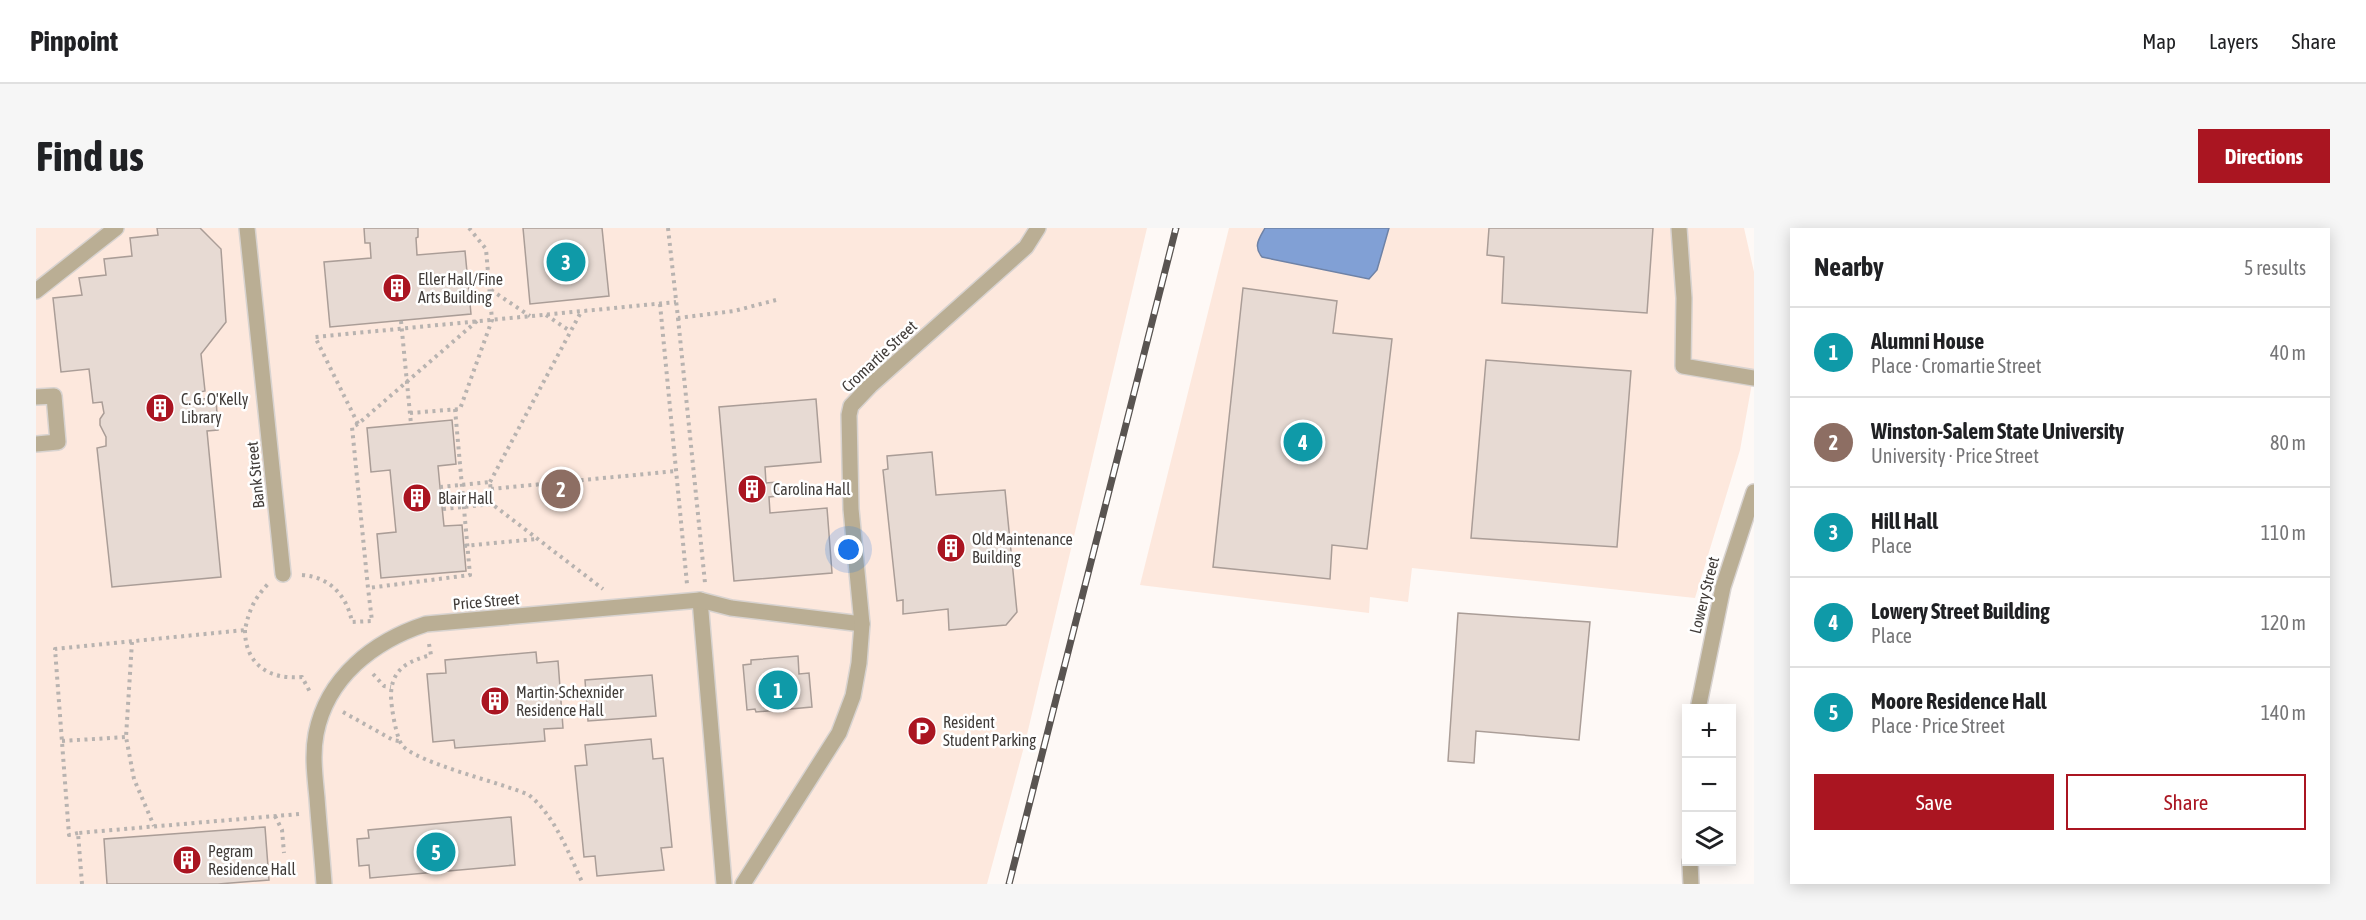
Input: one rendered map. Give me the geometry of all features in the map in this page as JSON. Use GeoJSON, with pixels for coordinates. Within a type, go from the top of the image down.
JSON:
{"type":"FeatureCollection","features":[{"type":"Feature","properties":{"kind":"street"},"geometry":{"type":"LineString","coordinates":[[36,291],[116,228]]}},
{"type":"Feature","properties":{"kind":"street","name":"Bank Street"},"geometry":{"type":"LineString","coordinates":[[247,228],[283,574]]}},
{"type":"Feature","properties":{"kind":"street","name":"Cromartie Street"},"geometry":{"type":"LineString","coordinates":[[743,884],[838,733],[853,696],[859,663],[861,624],[851,508],[848,425],[851,406],[870,386],[1026,247],[1038,228]]}},
{"type":"Feature","properties":{"kind":"street"},"geometry":{"type":"LineString","coordinates":[[1679,228],[1684,298],[1683,366],[1754,378]]}},
{"type":"Feature","properties":{"kind":"street"},"geometry":{"type":"LineString","coordinates":[[36,397],[54,396],[58,442],[36,444]]}},
{"type":"Feature","properties":{"kind":"street","name":"Lowery Street"},"geometry":{"type":"LineString","coordinates":[[1699,704],[1721,595],[1754,492]]}},
{"type":"Feature","properties":{"kind":"street"},"geometry":{"type":"LineString","coordinates":[[703,601],[724,884]]}},
{"type":"Feature","properties":{"kind":"street","name":"Price Street"},"geometry":{"type":"LineString","coordinates":[[324,884],[314,759],[315,736],[326,703],[339,679],[358,661],[389,638],[426,624],[703,601],[730,608],[861,624]]}},
{"type":"Feature","properties":{"kind":"street"},"geometry":{"type":"LineString","coordinates":[[1690,866],[1691,884]]}},
{"type":"Feature","properties":{"kind":"path"},"geometry":{"type":"LineString","coordinates":[[410,413],[460,409],[492,320],[486,249],[469,228]]}},
{"type":"Feature","properties":{"kind":"path"},"geometry":{"type":"LineString","coordinates":[[668,228],[703,601]]}},
{"type":"Feature","properties":{"kind":"path"},"geometry":{"type":"LineString","coordinates":[[490,290],[531,316]]}},
{"type":"Feature","properties":{"kind":"path"},"geometry":{"type":"LineString","coordinates":[[678,318],[734,311],[776,300]]}},
{"type":"Feature","properties":{"kind":"path"},"geometry":{"type":"LineString","coordinates":[[357,424],[315,337],[676,302]]}},
{"type":"Feature","properties":{"kind":"path"},"geometry":{"type":"LineString","coordinates":[[660,304],[687,586]]}},
{"type":"Feature","properties":{"kind":"path"},"geometry":{"type":"LineString","coordinates":[[492,504],[490,482],[582,311]]}},
{"type":"Feature","properties":{"kind":"path"},"geometry":{"type":"LineString","coordinates":[[545,315],[570,331]]}},
{"type":"Feature","properties":{"kind":"path"},"geometry":{"type":"LineString","coordinates":[[401,321],[411,424]]}},
{"type":"Feature","properties":{"kind":"path"},"geometry":{"type":"LineString","coordinates":[[302,677],[277,676],[258,665],[247,645],[246,630],[249,610],[255,598],[271,581],[283,574],[316,577],[331,585],[340,594],[346,603],[352,622],[372,621],[352,427],[477,321]]}},
{"type":"Feature","properties":{"kind":"path"},"geometry":{"type":"LineString","coordinates":[[368,588],[470,575],[455,410]]}},
{"type":"Feature","properties":{"kind":"path"},"geometry":{"type":"LineString","coordinates":[[491,489],[676,471]]}},
{"type":"Feature","properties":{"kind":"path"},"geometry":{"type":"LineString","coordinates":[[440,487],[490,482]]}},
{"type":"Feature","properties":{"kind":"path"},"geometry":{"type":"LineString","coordinates":[[443,509],[492,504],[608,593]]}},
{"type":"Feature","properties":{"kind":"path"},"geometry":{"type":"LineString","coordinates":[[466,546],[537,539]]}},
{"type":"Feature","properties":{"kind":"path"},"geometry":{"type":"LineString","coordinates":[[399,741],[391,687],[395,674],[404,665],[431,655],[426,624]]}},
{"type":"Feature","properties":{"kind":"path"},"geometry":{"type":"LineString","coordinates":[[246,630],[55,649],[69,836],[78,833],[304,813]]}},
{"type":"Feature","properties":{"kind":"path"},"geometry":{"type":"LineString","coordinates":[[132,642],[126,737],[134,779],[154,826]]}},
{"type":"Feature","properties":{"kind":"path"},"geometry":{"type":"LineString","coordinates":[[375,676],[384,686],[391,687]]}},
{"type":"Feature","properties":{"kind":"path"},"geometry":{"type":"LineString","coordinates":[[326,703],[393,740],[399,741],[415,755],[529,795],[537,801],[552,823],[583,884]]}},
{"type":"Feature","properties":{"kind":"path"},"geometry":{"type":"LineString","coordinates":[[62,741],[126,737]]}},
{"type":"Feature","properties":{"kind":"path"},"geometry":{"type":"LineString","coordinates":[[275,816],[282,830],[284,853]]}},
{"type":"Feature","properties":{"kind":"path"},"geometry":{"type":"LineString","coordinates":[[78,833],[82,884]]}},
{"type":"Feature","properties":{"kind":"shaded area"},"geometry":{"type":"Polygon","coordinates":[[[36,228],[1147,228],[1025,743],[987,884],[36,884],[36,228]]]}},
{"type":"Feature","properties":{"kind":"shaded area"},"geometry":{"type":"Polygon","coordinates":[[[1229,228],[1744,228],[1754,272],[1754,372],[1740,450],[1695,598],[1412,568],[1408,602],[1370,597],[1369,613],[1140,585],[1229,228]]]}},
{"type":"Feature","properties":{"kind":"water"},"geometry":{"type":"Polygon","coordinates":[[[1265,228],[1389,228],[1377,270],[1369,279],[1262,257],[1257,246],[1265,228]]]}},
{"type":"Feature","properties":{"kind":"building","name":"C. G. O'Kelly Library"},"geometry":{"type":"Polygon","coordinates":[[[157,228],[200,228],[221,249],[226,322],[201,354],[205,391],[200,392],[201,399],[216,398],[218,430],[207,431],[221,577],[112,587],[97,448],[106,446],[106,437],[100,425],[100,419],[104,413],[102,402],[93,403],[89,369],[61,372],[53,298],[82,295],[79,278],[106,275],[104,259],[132,256],[130,238],[158,235],[157,228]]]}},
{"type":"Feature","properties":{"kind":"building","name":"Eller Hall/Fine Arts Building"},"geometry":{"type":"Polygon","coordinates":[[[364,228],[418,228],[417,255],[465,251],[471,314],[330,327],[324,262],[371,258],[370,243],[365,243],[364,228]]]}},
{"type":"Feature","properties":{"kind":"building"},"geometry":{"type":"Polygon","coordinates":[[[523,228],[602,228],[609,296],[530,304],[523,228]]]}},
{"type":"Feature","properties":{"kind":"building"},"geometry":{"type":"Polygon","coordinates":[[[1489,228],[1653,228],[1647,313],[1502,303],[1504,257],[1487,255],[1489,228]]]}},
{"type":"Feature","properties":{"kind":"building"},"geometry":{"type":"Polygon","coordinates":[[[1243,288],[1337,301],[1333,333],[1392,339],[1367,549],[1332,545],[1330,579],[1213,567],[1243,288]]]}},
{"type":"Feature","properties":{"kind":"building"},"geometry":{"type":"Polygon","coordinates":[[[1486,360],[1631,371],[1617,547],[1471,538],[1486,360]]]}},
{"type":"Feature","properties":{"kind":"building","name":"Carolina Hall"},"geometry":{"type":"Polygon","coordinates":[[[816,399],[821,462],[765,467],[766,483],[777,482],[778,496],[769,497],[770,513],[827,508],[832,573],[734,581],[719,407],[816,399]]]}},
{"type":"Feature","properties":{"kind":"building","name":"Blair Hall"},"geometry":{"type":"Polygon","coordinates":[[[452,420],[456,464],[438,466],[444,526],[462,525],[466,571],[381,578],[377,534],[396,532],[390,470],[371,472],[367,428],[452,420]]]}},
{"type":"Feature","properties":{"kind":"building","name":"Old Maintenance Building"},"geometry":{"type":"Polygon","coordinates":[[[932,452],[936,495],[1005,490],[1017,612],[1006,625],[949,630],[948,609],[903,614],[903,600],[897,601],[883,470],[888,469],[887,456],[932,452]]]}},
{"type":"Feature","properties":{"kind":"building"},"geometry":{"type":"Polygon","coordinates":[[[1458,613],[1590,622],[1579,740],[1476,731],[1474,763],[1448,761],[1458,613]]]}},
{"type":"Feature","properties":{"kind":"building","name":"Martin-Schexnider Residence Hall"},"geometry":{"type":"Polygon","coordinates":[[[536,652],[537,663],[558,661],[563,728],[544,729],[545,741],[455,748],[454,740],[433,742],[427,674],[446,673],[445,660],[536,652]]]}},
{"type":"Feature","properties":{"kind":"building"},"geometry":{"type":"Polygon","coordinates":[[[798,656],[799,674],[809,673],[812,707],[756,712],[755,709],[747,710],[743,665],[751,664],[751,660],[798,656]]]}},
{"type":"Feature","properties":{"kind":"building"},"geometry":{"type":"Polygon","coordinates":[[[652,675],[656,716],[588,721],[585,680],[652,675]]]}},
{"type":"Feature","properties":{"kind":"building","name":"Martin-Schexnider Residence Hall"},"geometry":{"type":"Polygon","coordinates":[[[651,739],[653,759],[663,758],[672,847],[661,848],[664,870],[597,876],[595,856],[584,857],[575,766],[587,765],[585,745],[651,739]]]}},
{"type":"Feature","properties":{"kind":"building"},"geometry":{"type":"Polygon","coordinates":[[[511,817],[515,865],[370,878],[369,865],[359,866],[357,839],[369,838],[368,830],[511,817]]]}},
{"type":"Feature","properties":{"kind":"building","name":"Pegram Residence Hall"},"geometry":{"type":"Polygon","coordinates":[[[265,827],[269,880],[218,884],[107,884],[104,839],[265,827]]]}},
{"type":"Feature","properties":{"kind":"railway"},"geometry":{"type":"LineString","coordinates":[[1009,884],[1176,228]]}},
{"type":"Feature","properties":{"kind":"place","name":"Hill Hall"},"geometry":{"type":"Point","coordinates":[566,262]}},
{"type":"Feature","properties":{"kind":"place","name":"Eller Hall/Fine Arts Building"},"geometry":{"type":"Point","coordinates":[397,288]}},
{"type":"Feature","properties":{"kind":"place","name":"C. G. O'Kelly Library"},"geometry":{"type":"Point","coordinates":[160,408]}},
{"type":"Feature","properties":{"kind":"place","name":"Lowery Street Building"},"geometry":{"type":"Point","coordinates":[1303,442]}},
{"type":"Feature","properties":{"kind":"place","name":"Winston-Salem State University"},"geometry":{"type":"Point","coordinates":[561,489]}},
{"type":"Feature","properties":{"kind":"place","name":"Carolina Hall"},"geometry":{"type":"Point","coordinates":[752,489]}},
{"type":"Feature","properties":{"kind":"place","name":"Blair Hall"},"geometry":{"type":"Point","coordinates":[417,498]}},
{"type":"Feature","properties":{"kind":"place","name":"Old Maintenance Building"},"geometry":{"type":"Point","coordinates":[951,548]}},
{"type":"Feature","properties":{"kind":"place","name":"Alumni House"},"geometry":{"type":"Point","coordinates":[778,690]}},
{"type":"Feature","properties":{"kind":"place","name":"Martin-Schexnider Residence Hall"},"geometry":{"type":"Point","coordinates":[495,701]}},
{"type":"Feature","properties":{"kind":"place","name":"Resident Student Parking"},"geometry":{"type":"Point","coordinates":[922,731]}},
{"type":"Feature","properties":{"kind":"place","name":"Moore Residence Hall"},"geometry":{"type":"Point","coordinates":[436,852]}},
{"type":"Feature","properties":{"kind":"place","name":"Pegram Residence Hall"},"geometry":{"type":"Point","coordinates":[187,860]}}]}
